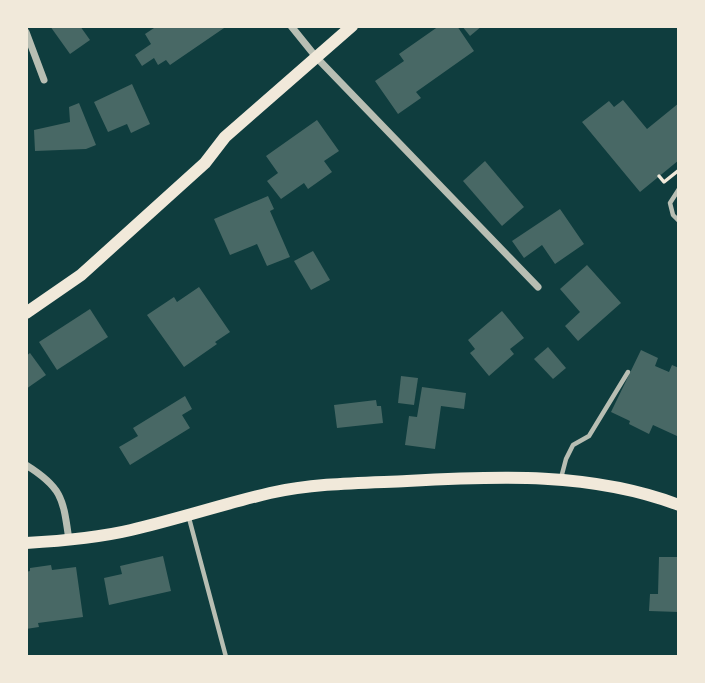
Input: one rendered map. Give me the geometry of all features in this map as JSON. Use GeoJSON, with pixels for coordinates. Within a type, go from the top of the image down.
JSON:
{"type":"FeatureCollection","features":[{"type":"Feature","properties":{"kind":"main road"},"geometry":{"type":"LineString","coordinates":[[26,313],[81,275],[205,163],[225,137],[352,26]]}},
{"type":"Feature","properties":{"kind":"main road"},"geometry":{"type":"LineString","coordinates":[[26,543],[69,540],[130,530],[307,487],[476,477],[561,479],[635,490],[679,505]]}},
{"type":"Feature","properties":{"kind":"street"},"geometry":{"type":"LineString","coordinates":[[290,26],[316,57],[538,287]]}},
{"type":"Feature","properties":{"kind":"street"},"geometry":{"type":"LineString","coordinates":[[26,32],[44,80]]}},
{"type":"Feature","properties":{"kind":"street"},"geometry":{"type":"LineString","coordinates":[[26,465],[45,477],[56,489],[63,502],[69,540]]}},
{"type":"Feature","properties":{"kind":"lane"},"geometry":{"type":"LineString","coordinates":[[679,189],[670,203],[673,215],[679,221]]}},
{"type":"Feature","properties":{"kind":"lane"},"geometry":{"type":"LineString","coordinates":[[561,479],[573,445],[589,436],[628,372]]}},
{"type":"Feature","properties":{"kind":"lane"},"geometry":{"type":"LineString","coordinates":[[188,514],[226,657]]}},
{"type":"Feature","properties":{"kind":"path"},"geometry":{"type":"LineString","coordinates":[[659,176],[664,182],[679,170]]}},
{"type":"Feature","properties":{"kind":"building"},"geometry":{"type":"Polygon","coordinates":[[[50,26],[80,26],[90,40],[70,54],[50,26]]]}},
{"type":"Feature","properties":{"kind":"building"},"geometry":{"type":"Polygon","coordinates":[[[157,26],[227,26],[170,65],[166,60],[158,65],[154,58],[142,66],[135,55],[151,44],[145,34],[157,26]]]}},
{"type":"Feature","properties":{"kind":"building"},"geometry":{"type":"Polygon","coordinates":[[[439,26],[457,26],[474,51],[416,92],[421,98],[398,114],[375,81],[404,61],[399,54],[439,26]]]}},
{"type":"Feature","properties":{"kind":"building"},"geometry":{"type":"Polygon","coordinates":[[[462,26],[482,26],[470,36],[462,26]]]}},
{"type":"Feature","properties":{"kind":"building"},"geometry":{"type":"Polygon","coordinates":[[[132,84],[150,124],[131,133],[127,124],[108,132],[94,102],[132,84]]]}},
{"type":"Feature","properties":{"kind":"building"},"geometry":{"type":"Polygon","coordinates":[[[623,100],[647,129],[679,103],[679,160],[640,192],[582,122],[609,101],[614,107],[623,100]]]}},
{"type":"Feature","properties":{"kind":"building"},"geometry":{"type":"Polygon","coordinates":[[[79,103],[96,145],[86,149],[35,151],[34,130],[70,122],[69,107],[79,103]]]}},
{"type":"Feature","properties":{"kind":"building"},"geometry":{"type":"Polygon","coordinates":[[[317,120],[339,151],[324,161],[332,172],[308,189],[304,183],[281,199],[267,181],[278,173],[266,156],[317,120]]]}},
{"type":"Feature","properties":{"kind":"building"},"geometry":{"type":"Polygon","coordinates":[[[485,161],[524,207],[502,226],[463,181],[485,161]]]}},
{"type":"Feature","properties":{"kind":"building"},"geometry":{"type":"Polygon","coordinates":[[[268,196],[274,209],[270,211],[290,257],[267,266],[257,244],[230,255],[214,219],[268,196]]]}},
{"type":"Feature","properties":{"kind":"building"},"geometry":{"type":"Polygon","coordinates":[[[560,209],[584,244],[555,264],[542,245],[524,258],[512,241],[560,209]]]}},
{"type":"Feature","properties":{"kind":"building"},"geometry":{"type":"Polygon","coordinates":[[[313,251],[330,280],[311,290],[294,261],[313,251]]]}},
{"type":"Feature","properties":{"kind":"building"},"geometry":{"type":"Polygon","coordinates":[[[587,265],[621,303],[578,341],[565,326],[580,312],[560,289],[587,265]]]}},
{"type":"Feature","properties":{"kind":"building"},"geometry":{"type":"Polygon","coordinates":[[[199,287],[230,332],[184,367],[147,315],[174,297],[177,302],[199,287]]]}},
{"type":"Feature","properties":{"kind":"building"},"geometry":{"type":"Polygon","coordinates":[[[90,309],[108,337],[57,370],[39,342],[90,309]]]}},
{"type":"Feature","properties":{"kind":"building"},"geometry":{"type":"Polygon","coordinates":[[[502,311],[524,338],[510,349],[514,354],[489,376],[470,353],[475,349],[468,340],[502,311]]]}},
{"type":"Feature","properties":{"kind":"building"},"geometry":{"type":"Polygon","coordinates":[[[548,347],[566,368],[553,379],[534,359],[548,347]]]}},
{"type":"Feature","properties":{"kind":"building"},"geometry":{"type":"Polygon","coordinates":[[[641,350],[658,358],[655,366],[669,372],[672,365],[679,368],[677,436],[653,425],[649,434],[611,412],[641,350]]]}},
{"type":"Feature","properties":{"kind":"building"},"geometry":{"type":"Polygon","coordinates":[[[30,353],[46,375],[26,389],[26,356],[30,353]]]}},
{"type":"Feature","properties":{"kind":"building"},"geometry":{"type":"Polygon","coordinates":[[[401,376],[418,378],[414,405],[398,403],[401,376]]]}},
{"type":"Feature","properties":{"kind":"building"},"geometry":{"type":"Polygon","coordinates":[[[422,387],[466,393],[464,409],[441,406],[435,449],[405,445],[409,416],[417,417],[422,387]]]}},
{"type":"Feature","properties":{"kind":"building"},"geometry":{"type":"Polygon","coordinates":[[[185,396],[192,409],[182,415],[190,428],[130,465],[119,447],[138,436],[133,428],[185,396]]]}},
{"type":"Feature","properties":{"kind":"building"},"geometry":{"type":"Polygon","coordinates":[[[376,400],[377,406],[381,406],[383,423],[337,428],[334,405],[376,400]]]}},
{"type":"Feature","properties":{"kind":"building"},"geometry":{"type":"Polygon","coordinates":[[[163,556],[171,591],[109,605],[104,578],[122,574],[120,566],[163,556]]]}},
{"type":"Feature","properties":{"kind":"building"},"geometry":{"type":"Polygon","coordinates":[[[659,557],[679,557],[679,612],[649,611],[650,594],[658,594],[659,557]]]}},
{"type":"Feature","properties":{"kind":"building"},"geometry":{"type":"Polygon","coordinates":[[[51,565],[52,570],[76,567],[83,617],[38,623],[39,627],[26,629],[26,572],[30,571],[30,568],[51,565]]]}}]}
